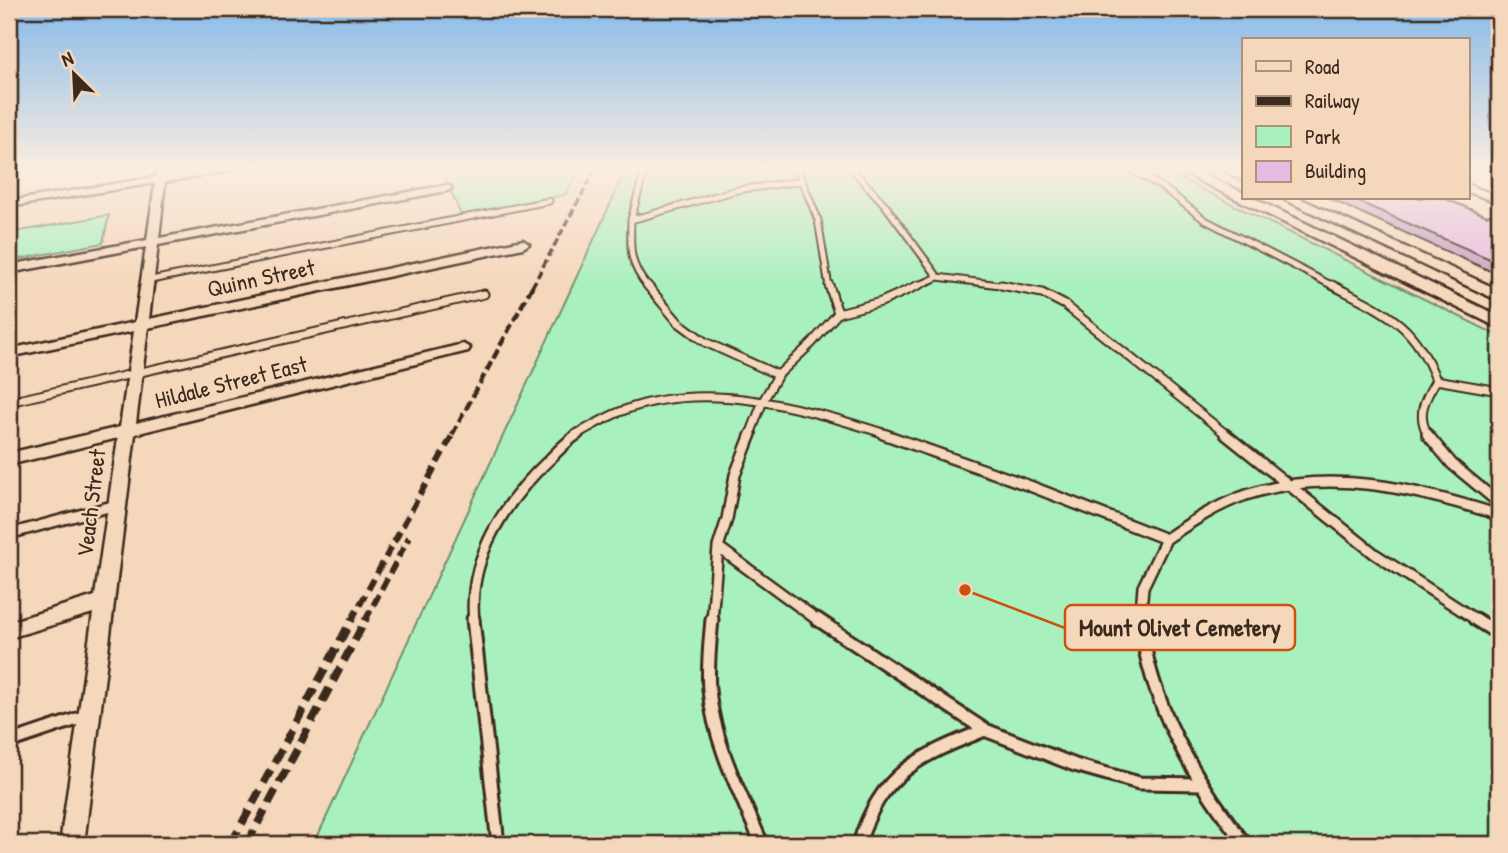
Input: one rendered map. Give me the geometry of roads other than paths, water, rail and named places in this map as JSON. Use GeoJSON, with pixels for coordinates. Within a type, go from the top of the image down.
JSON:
{"type":"FeatureCollection","features":[{"type":"Feature","properties":{"kind":"main road"},"geometry":{"type":"LineString","coordinates":[[1262,208],[1499,323]]}},
{"type":"Feature","properties":{"kind":"main road"},"geometry":{"type":"LineString","coordinates":[[1309,208],[1499,296]]}},
{"type":"Feature","properties":{"kind":"street","name":"Veach Street"},"geometry":{"type":"LineString","coordinates":[[72,844],[156,208]]}},
{"type":"Feature","properties":{"kind":"street"},"geometry":{"type":"LineString","coordinates":[[9,269],[338,208]]}},
{"type":"Feature","properties":{"kind":"street","name":"Quinn Street"},"geometry":{"type":"LineString","coordinates":[[9,353],[523,244]]}},
{"type":"Feature","properties":{"kind":"street","name":"Hildale Street East"},"geometry":{"type":"LineString","coordinates":[[9,460],[463,348]]}},
{"type":"Feature","properties":{"kind":"street"},"geometry":{"type":"LineString","coordinates":[[9,631],[103,602]]}},
{"type":"Feature","properties":{"kind":"lane"},"geometry":{"type":"LineString","coordinates":[[146,281],[514,208]]}},
{"type":"Feature","properties":{"kind":"lane"},"geometry":{"type":"LineString","coordinates":[[634,208],[631,220],[631,254],[639,276],[678,322],[705,342],[778,375]]}},
{"type":"Feature","properties":{"kind":"lane"},"geometry":{"type":"LineString","coordinates":[[631,220],[675,208]]}},
{"type":"Feature","properties":{"kind":"lane"},"geometry":{"type":"LineString","coordinates":[[813,208],[828,266],[832,300],[838,313]]}},
{"type":"Feature","properties":{"kind":"lane"},"geometry":{"type":"LineString","coordinates":[[887,208],[937,277]]}},
{"type":"Feature","properties":{"kind":"lane"},"geometry":{"type":"LineString","coordinates":[[1189,208],[1205,220],[1395,319],[1426,351],[1436,380],[1422,405],[1421,418],[1425,431],[1448,460],[1499,503]]}},
{"type":"Feature","properties":{"kind":"lane"},"geometry":{"type":"LineString","coordinates":[[762,844],[730,770],[709,690],[711,608],[718,547],[727,519],[735,475],[763,401],[778,375],[812,343],[838,313],[881,302],[937,277],[1021,288],[1054,298],[1375,554],[1462,613],[1499,634]]}},
{"type":"Feature","properties":{"kind":"lane"},"geometry":{"type":"LineString","coordinates":[[9,402],[484,294]]}},
{"type":"Feature","properties":{"kind":"lane"},"geometry":{"type":"LineString","coordinates":[[1436,380],[1499,391]]}},
{"type":"Feature","properties":{"kind":"lane"},"geometry":{"type":"LineString","coordinates":[[498,844],[473,615],[473,586],[489,534],[505,506],[536,470],[574,435],[615,413],[656,402],[701,396],[731,396],[763,401],[902,440],[1002,474],[1166,539]]}},
{"type":"Feature","properties":{"kind":"lane"},"geometry":{"type":"LineString","coordinates":[[1245,844],[1201,784],[1158,702],[1141,634],[1143,589],[1166,539],[1192,520],[1228,502],[1258,491],[1318,480],[1374,482],[1428,493],[1499,514]]}},
{"type":"Feature","properties":{"kind":"lane"},"geometry":{"type":"LineString","coordinates":[[9,534],[116,505]]}},
{"type":"Feature","properties":{"kind":"lane"},"geometry":{"type":"LineString","coordinates":[[718,547],[849,643],[985,730],[1063,761],[1139,783],[1201,784]]}},
{"type":"Feature","properties":{"kind":"lane"},"geometry":{"type":"LineString","coordinates":[[9,742],[89,715]]}},
{"type":"Feature","properties":{"kind":"lane"},"geometry":{"type":"LineString","coordinates":[[859,844],[873,805],[887,784],[902,769],[937,749],[985,730]]}},
{"type":"Feature","properties":{"kind":"railway"},"geometry":{"type":"LineString","coordinates":[[532,287],[575,208]]}},
{"type":"Feature","properties":{"kind":"railway"},"geometry":{"type":"LineString","coordinates":[[452,435],[533,285]]}},
{"type":"Feature","properties":{"kind":"railway"},"geometry":{"type":"LineString","coordinates":[[351,621],[453,434]]}},
{"type":"Feature","properties":{"kind":"railway"},"geometry":{"type":"LineString","coordinates":[[365,621],[409,537]]}},
{"type":"Feature","properties":{"kind":"railway"},"geometry":{"type":"LineString","coordinates":[[231,844],[352,619]]}},
{"type":"Feature","properties":{"kind":"railway"},"geometry":{"type":"LineString","coordinates":[[247,844],[366,619]]}},
{"type":"Feature","properties":{"kind":"place","name":"Mount Olivet Cemetery"},"geometry":{"type":"Point","coordinates":[965,590]}}]}
